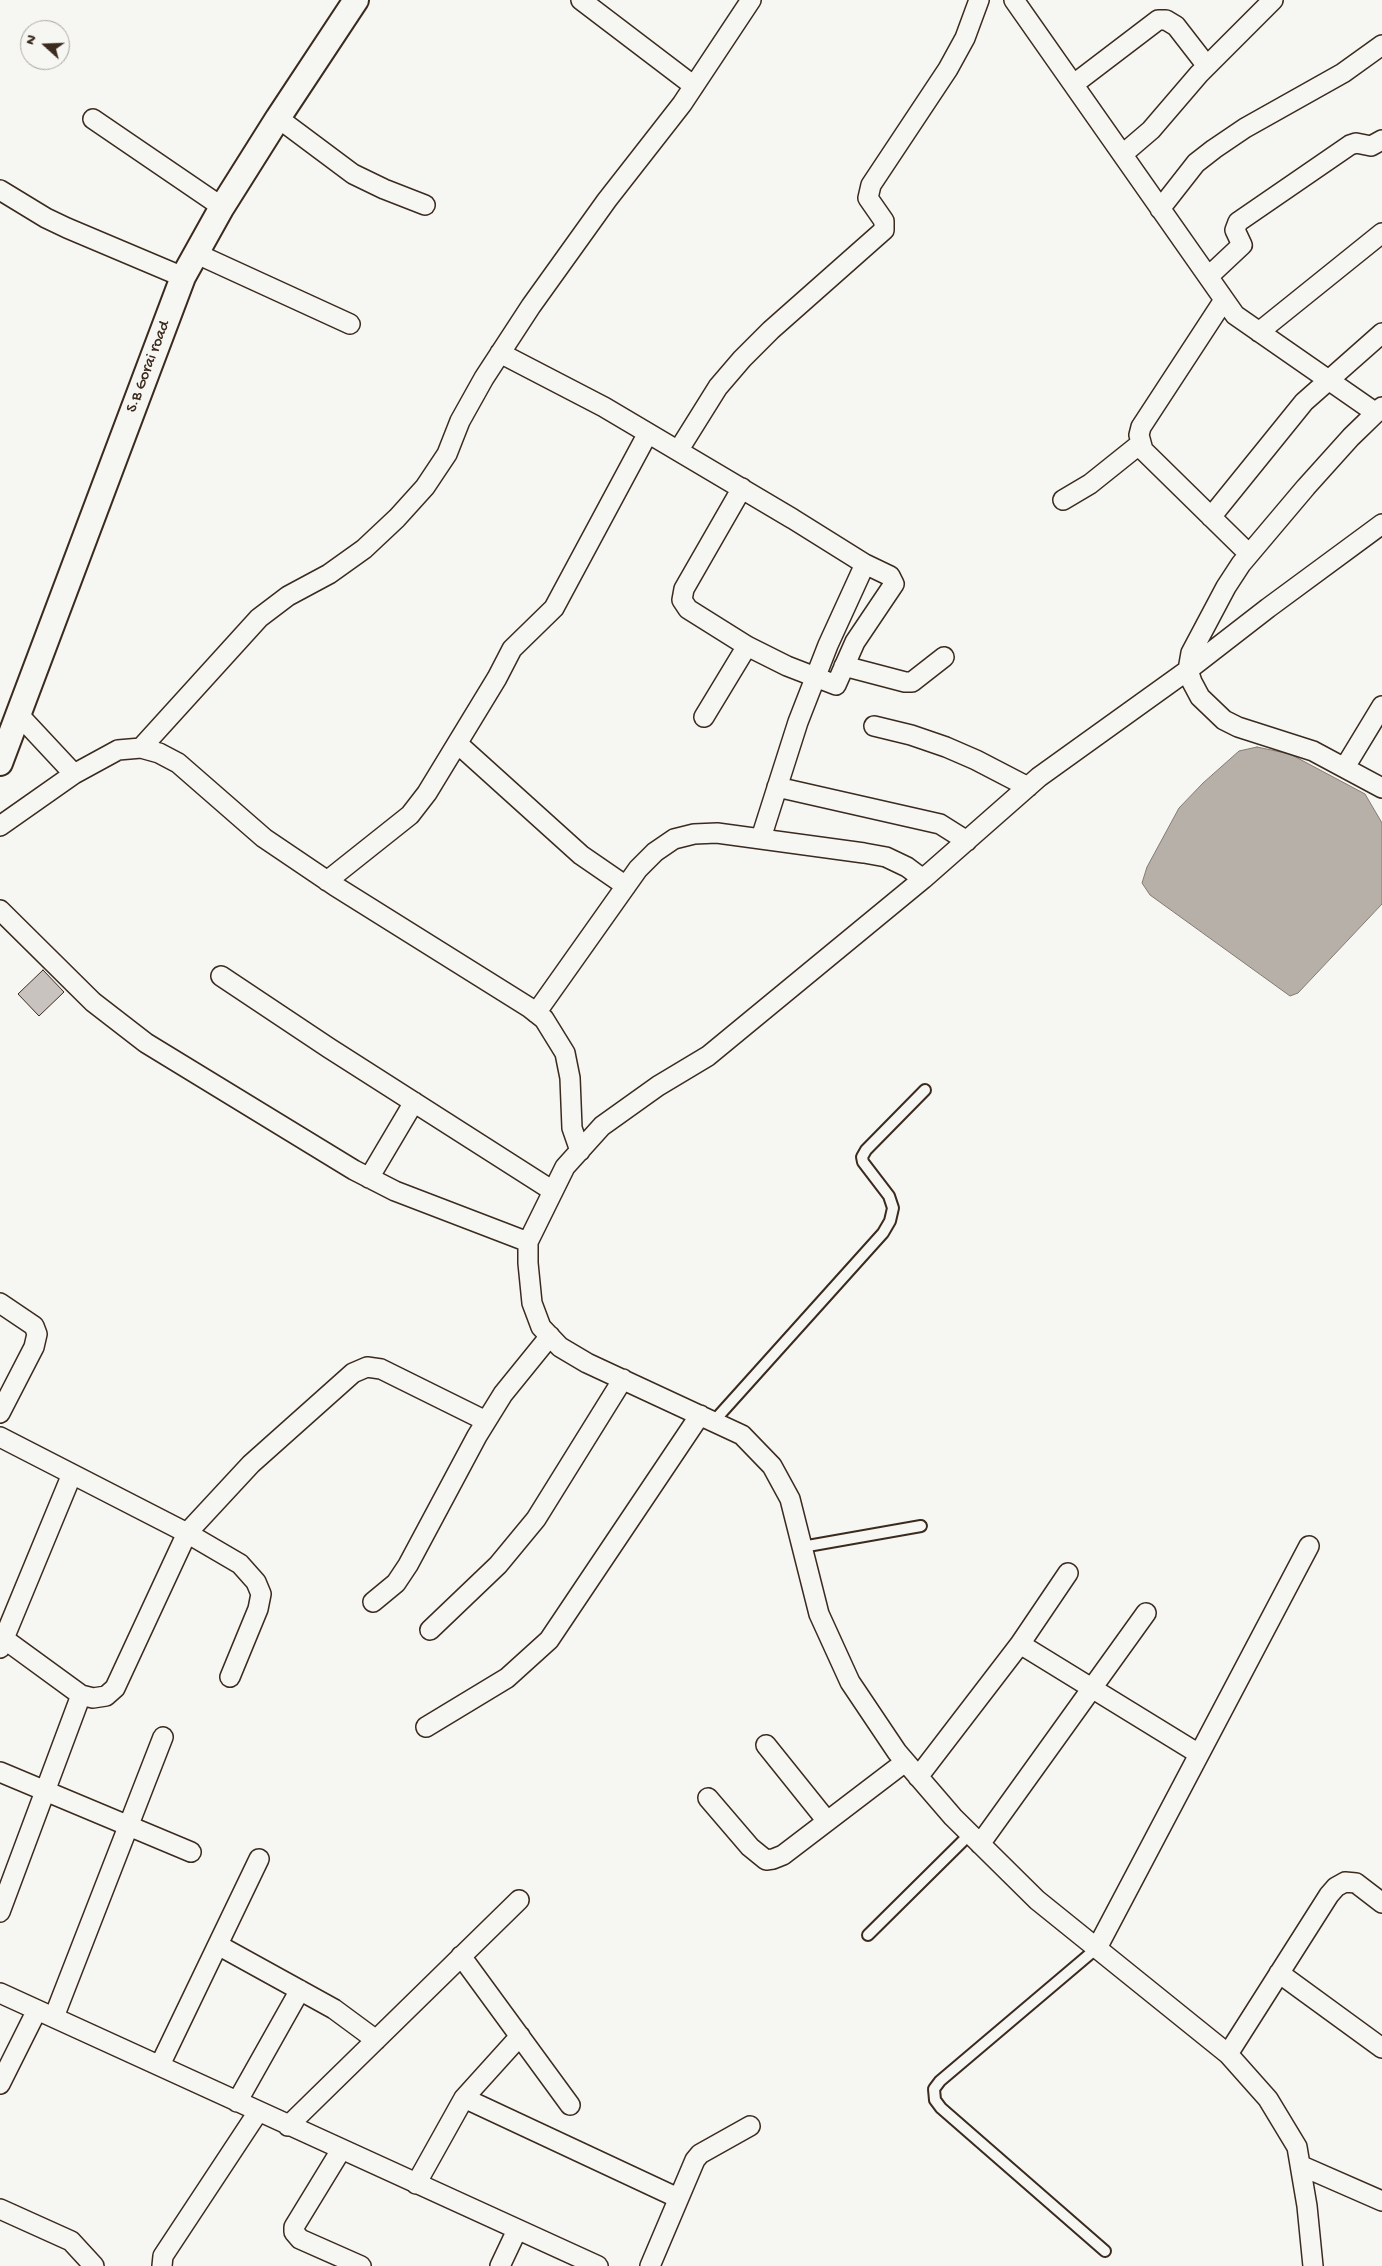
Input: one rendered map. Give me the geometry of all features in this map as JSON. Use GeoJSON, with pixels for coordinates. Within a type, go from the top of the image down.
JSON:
{"type":"FeatureCollection","features":[{"type":"Feature","properties":{"kind":"street","name":"S.B Gorai road"},"geometry":{"type":"LineString","coordinates":[[0,763],[183,276],[222,206],[356,0]]}},
{"type":"Feature","properties":{"kind":"street"},"geometry":{"type":"LineString","coordinates":[[581,0],[694,86]]}},
{"type":"Feature","properties":{"kind":"street"},"geometry":{"type":"LineString","coordinates":[[141,748],[259,618],[288,596],[329,574],[364,549],[398,518],[425,487],[441,462],[470,404],[500,353],[577,240],[694,86],[751,0]]}},
{"type":"Feature","properties":{"kind":"street"},"geometry":{"type":"LineString","coordinates":[[678,451],[718,387],[742,359],[771,330],[884,230],[884,221],[868,198],[871,185],[948,69],[965,38],[979,0]]}},
{"type":"Feature","properties":{"kind":"street"},"geometry":{"type":"LineString","coordinates":[[1014,0],[1235,315],[1328,379],[1379,410],[1313,480],[1249,554],[1226,587],[1191,653],[1188,670],[1200,697],[1224,720],[1238,727],[1313,751],[1382,788]]}},
{"type":"Feature","properties":{"kind":"street"},"geometry":{"type":"LineString","coordinates":[[1123,154],[1151,130],[1207,66],[1273,0]]}},
{"type":"Feature","properties":{"kind":"street"},"geometry":{"type":"LineString","coordinates":[[1074,84],[1158,20],[1166,20],[1176,26],[1207,66]]}},
{"type":"Feature","properties":{"kind":"street"},"geometry":{"type":"LineString","coordinates":[[1160,209],[1196,164],[1214,149],[1245,128],[1343,73],[1382,45]]}},
{"type":"Feature","properties":{"kind":"street"},"geometry":{"type":"LineString","coordinates":[[278,118],[353,174],[425,205]]}},
{"type":"Feature","properties":{"kind":"street"},"geometry":{"type":"LineString","coordinates":[[93,119],[222,206]]}},
{"type":"Feature","properties":{"kind":"street"},"geometry":{"type":"LineString","coordinates":[[1209,276],[1242,245],[1235,230],[1238,222],[1350,145],[1356,143],[1371,146],[1382,140]]}},
{"type":"Feature","properties":{"kind":"street"},"geometry":{"type":"LineString","coordinates":[[0,190],[46,218],[67,228],[183,276]]}},
{"type":"Feature","properties":{"kind":"street"},"geometry":{"type":"LineString","coordinates":[[1259,332],[1382,233]]}},
{"type":"Feature","properties":{"kind":"street"},"geometry":{"type":"LineString","coordinates":[[195,253],[350,324]]}},
{"type":"Feature","properties":{"kind":"street"},"geometry":{"type":"LineString","coordinates":[[1224,300],[1141,427],[1139,435],[1143,450],[1249,554]]}},
{"type":"Feature","properties":{"kind":"street"},"geometry":{"type":"LineString","coordinates":[[1211,518],[1298,408],[1328,379],[1382,333]]}},
{"type":"Feature","properties":{"kind":"street"},"geometry":{"type":"LineString","coordinates":[[500,353],[604,407],[742,488],[865,564],[890,576],[894,584],[855,642],[836,685],[815,678],[747,646],[688,609],[682,600],[684,589],[742,488]]}},
{"type":"Feature","properties":{"kind":"street"},"geometry":{"type":"LineString","coordinates":[[327,881],[410,815],[458,744],[512,649],[554,608],[648,433]]}},
{"type":"Feature","properties":{"kind":"street"},"geometry":{"type":"LineString","coordinates":[[1063,500],[1090,484],[1140,444]]}},
{"type":"Feature","properties":{"kind":"street"},"geometry":{"type":"LineString","coordinates":[[1313,2266],[1302,2166],[1296,2147],[1268,2099],[1228,2054],[1037,1900],[953,1818],[905,1762],[850,1682],[819,1614],[790,1499],[772,1466],[742,1435],[560,1347],[541,1327],[532,1303],[528,1242],[565,1167],[602,1126],[658,1086],[708,1056],[923,879],[1028,786],[1188,670],[1382,524]]}},
{"type":"Feature","properties":{"kind":"street"},"geometry":{"type":"LineString","coordinates":[[761,838],[798,722],[815,678],[865,564]]}},
{"type":"Feature","properties":{"kind":"street"},"geometry":{"type":"LineString","coordinates":[[704,717],[747,646]]}},
{"type":"Feature","properties":{"kind":"street"},"geometry":{"type":"LineString","coordinates":[[844,666],[905,682],[912,682],[944,657]]}},
{"type":"Feature","properties":{"kind":"street"},"geometry":{"type":"LineString","coordinates":[[1345,767],[1382,706]]}},
{"type":"Feature","properties":{"kind":"street"},"geometry":{"type":"LineString","coordinates":[[18,714],[74,774]]}},
{"type":"Feature","properties":{"kind":"street"},"geometry":{"type":"LineString","coordinates":[[874,726],[911,735],[946,747],[1028,786]]}},
{"type":"Feature","properties":{"kind":"street"},"geometry":{"type":"LineString","coordinates":[[458,744],[581,855],[626,886]]}},
{"type":"Feature","properties":{"kind":"street"},"geometry":{"type":"LineString","coordinates":[[0,826],[74,774],[118,750],[141,748],[159,753],[178,763],[264,838],[327,881],[544,1019],[565,1053],[570,1078],[572,1128],[580,1151]]}},
{"type":"Feature","properties":{"kind":"street"},"geometry":{"type":"LineString","coordinates":[[777,787],[940,824],[966,841]]}},
{"type":"Feature","properties":{"kind":"street"},"geometry":{"type":"LineString","coordinates":[[536,1013],[638,870],[674,839],[694,834],[717,833],[886,857],[907,867],[923,879]]}},
{"type":"Feature","properties":{"kind":"street"},"geometry":{"type":"LineString","coordinates":[[0,910],[93,1002],[146,1043],[369,1178],[396,1191],[528,1242]]}},
{"type":"Feature","properties":{"kind":"street"},"geometry":{"type":"LineString","coordinates":[[221,976],[553,1190]]}},
{"type":"Feature","properties":{"kind":"street"},"geometry":{"type":"LineString","coordinates":[[369,1178],[414,1102]]}},
{"type":"Feature","properties":{"kind":"street"},"geometry":{"type":"LineString","coordinates":[[0,1303],[34,1326],[37,1334],[34,1347],[0,1413]]}},
{"type":"Feature","properties":{"kind":"street"},"geometry":{"type":"LineString","coordinates":[[373,1602],[396,1583],[408,1565],[486,1421],[503,1394],[550,1336]]}},
{"type":"Feature","properties":{"kind":"street"},"geometry":{"type":"LineString","coordinates":[[72,1474],[1,1641],[81,1695],[93,1698],[106,1696],[115,1688],[187,1533],[251,1464],[341,1382],[367,1367],[381,1369],[486,1421]]}},
{"type":"Feature","properties":{"kind":"street"},"geometry":{"type":"LineString","coordinates":[[430,1630],[498,1565],[536,1520],[623,1379]]}},
{"type":"Feature","properties":{"kind":"street"},"geometry":{"type":"LineString","coordinates":[[426,1727],[507,1678],[549,1640],[707,1418]]}},
{"type":"Feature","properties":{"kind":"street"},"geometry":{"type":"LineString","coordinates":[[0,1437],[187,1533],[240,1564],[256,1582],[261,1594],[258,1609],[230,1677]]}},
{"type":"Feature","properties":{"kind":"street"},"geometry":{"type":"LineString","coordinates":[[1097,1948],[1309,1546]]}},
{"type":"Feature","properties":{"kind":"street"},"geometry":{"type":"LineString","coordinates":[[918,1777],[1020,1644],[1068,1573]]}},
{"type":"Feature","properties":{"kind":"street"},"geometry":{"type":"LineString","coordinates":[[975,1839],[1093,1689],[1146,1614]]}},
{"type":"Feature","properties":{"kind":"street"},"geometry":{"type":"LineString","coordinates":[[1020,1644],[1199,1754]]}},
{"type":"Feature","properties":{"kind":"street"},"geometry":{"type":"LineString","coordinates":[[0,1912],[81,1695]]}},
{"type":"Feature","properties":{"kind":"street"},"geometry":{"type":"LineString","coordinates":[[0,2084],[46,2014],[128,1827],[163,1737]]}},
{"type":"Feature","properties":{"kind":"street"},"geometry":{"type":"LineString","coordinates":[[766,1745],[827,1821]]}},
{"type":"Feature","properties":{"kind":"street"},"geometry":{"type":"LineString","coordinates":[[708,1798],[750,1847],[766,1860],[773,1859],[783,1855],[905,1762]]}},
{"type":"Feature","properties":{"kind":"street"},"geometry":{"type":"LineString","coordinates":[[0,1772],[128,1827],[192,1852]]}},
{"type":"Feature","properties":{"kind":"street"},"geometry":{"type":"LineString","coordinates":[[160,2065],[259,1859]]}},
{"type":"Feature","properties":{"kind":"street"},"geometry":{"type":"LineString","coordinates":[[1228,2054],[1336,1887],[1345,1882],[1356,1883],[1382,1903]]}},
{"type":"Feature","properties":{"kind":"street"},"geometry":{"type":"LineString","coordinates":[[288,2126],[519,1900]]}},
{"type":"Feature","properties":{"kind":"street"},"geometry":{"type":"LineString","coordinates":[[218,1944],[351,2020],[376,2040]]}},
{"type":"Feature","properties":{"kind":"street"},"geometry":{"type":"LineString","coordinates":[[461,1956],[570,2105]]}},
{"type":"Feature","properties":{"kind":"street"},"geometry":{"type":"LineString","coordinates":[[1279,1973],[1382,2048]]}},
{"type":"Feature","properties":{"kind":"street"},"geometry":{"type":"LineString","coordinates":[[237,2102],[300,1990]]}},
{"type":"Feature","properties":{"kind":"street"},"geometry":{"type":"LineString","coordinates":[[0,1993],[597,2266]]}},
{"type":"Feature","properties":{"kind":"street"},"geometry":{"type":"LineString","coordinates":[[416,2184],[464,2098],[520,2036]]}},
{"type":"Feature","properties":{"kind":"street"},"geometry":{"type":"LineString","coordinates":[[464,2098],[678,2198]]}},
{"type":"Feature","properties":{"kind":"street"},"geometry":{"type":"LineString","coordinates":[[162,2266],[164,2256],[258,2112]]}},
{"type":"Feature","properties":{"kind":"street"},"geometry":{"type":"LineString","coordinates":[[650,2266],[691,2165],[700,2154],[750,2126]]}},
{"type":"Feature","properties":{"kind":"street"},"geometry":{"type":"LineString","coordinates":[[341,2150],[294,2227],[294,2232],[300,2239],[361,2266]]}},
{"type":"Feature","properties":{"kind":"street"},"geometry":{"type":"LineString","coordinates":[[1302,2166],[1382,2201]]}},
{"type":"Feature","properties":{"kind":"street"},"geometry":{"type":"LineString","coordinates":[[0,2209],[71,2241],[84,2262]]}},
{"type":"Feature","properties":{"kind":"street"},"geometry":{"type":"LineString","coordinates":[[500,2266],[517,2230]]}},
{"type":"Feature","properties":{"kind":"lane"},"geometry":{"type":"LineString","coordinates":[[707,1418],[883,1233],[890,1221],[893,1208],[889,1196],[863,1162],[862,1157],[866,1150],[926,1090]]}},
{"type":"Feature","properties":{"kind":"lane"},"geometry":{"type":"LineString","coordinates":[[802,1547],[921,1526]]}},
{"type":"Feature","properties":{"kind":"lane"},"geometry":{"type":"LineString","coordinates":[[868,1935],[975,1839]]}},
{"type":"Feature","properties":{"kind":"lane"},"geometry":{"type":"LineString","coordinates":[[1097,1948],[940,2081],[934,2089],[935,2100],[941,2108],[1105,2251]]}},
{"type":"Feature","properties":{"kind":"shaded area"},"geometry":{"type":"Polygon","coordinates":[[[1257,747],[1290,754],[1365,794],[1382,823],[1382,904],[1298,993],[1290,996],[1150,895],[1142,883],[1147,867],[1179,808],[1203,783],[1239,751],[1257,747]]]}},
{"type":"Feature","properties":{"kind":"building"},"geometry":{"type":"Polygon","coordinates":[[[43,970],[64,992],[39,1016],[18,994],[43,970]]]}}]}
